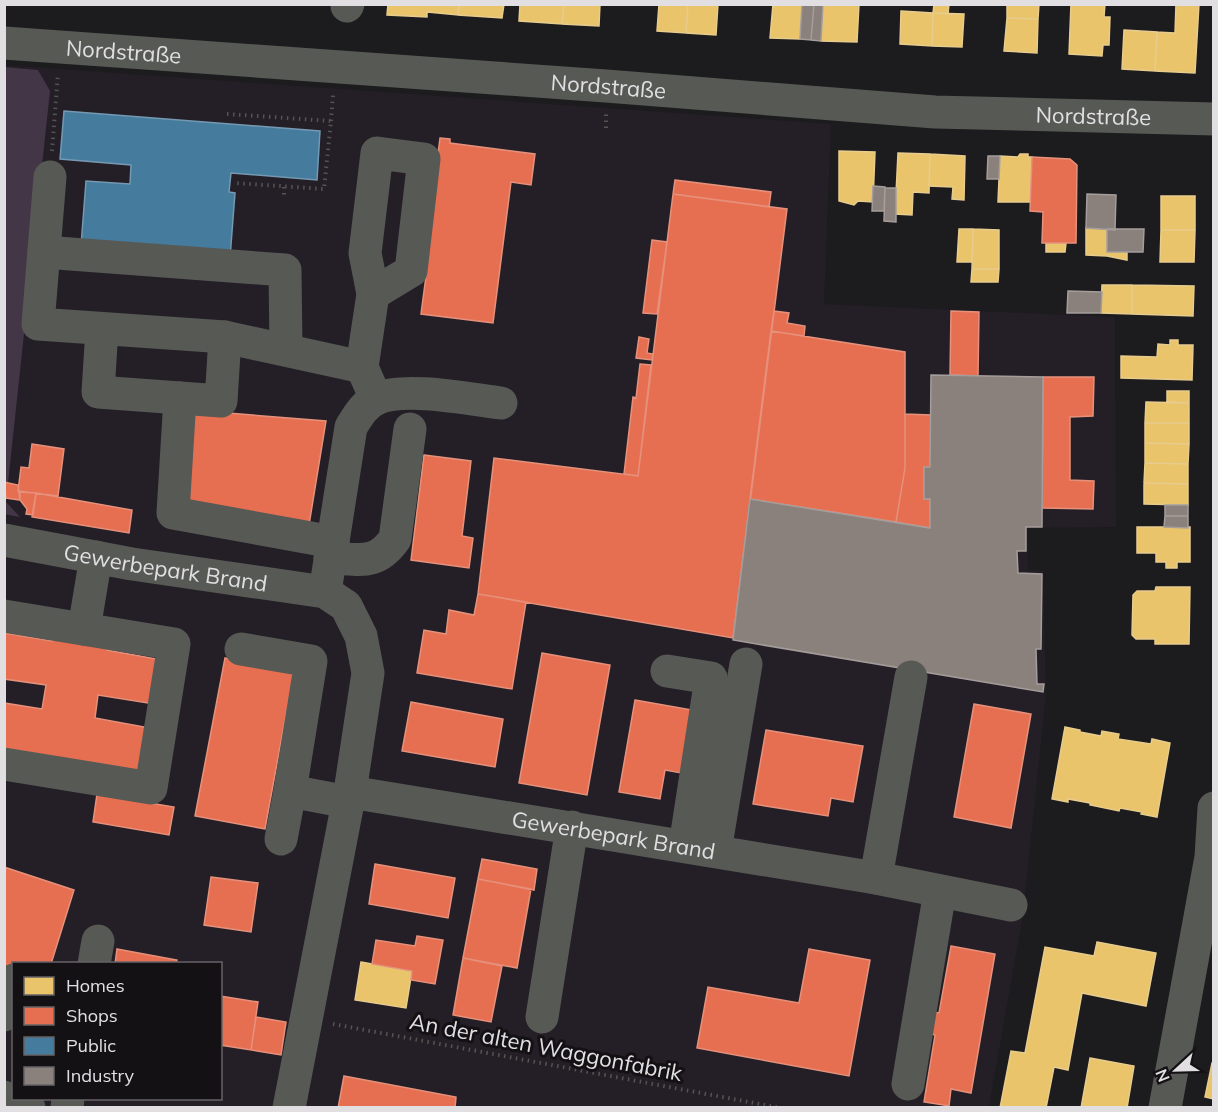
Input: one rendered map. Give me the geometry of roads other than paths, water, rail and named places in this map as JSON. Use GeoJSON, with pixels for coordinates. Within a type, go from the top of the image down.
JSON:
{"type":"FeatureCollection","features":[{"type":"Feature","properties":{"kind":"street","name":"Nordstraße"},"geometry":{"type":"LineString","coordinates":[[4,43],[935,112],[1214,119]]}},
{"type":"Feature","properties":{"kind":"street"},"geometry":{"type":"LineString","coordinates":[[51,177],[38,324],[225,337],[362,367]]}},
{"type":"Feature","properties":{"kind":"street"},"geometry":{"type":"LineString","coordinates":[[45,252],[285,270],[285,351]]}},
{"type":"Feature","properties":{"kind":"street"},"geometry":{"type":"LineString","coordinates":[[373,294],[362,367],[376,399]]}},
{"type":"Feature","properties":{"kind":"street"},"geometry":{"type":"LineString","coordinates":[[102,329],[98,392],[221,401],[225,337]]}},
{"type":"Feature","properties":{"kind":"street"},"geometry":{"type":"LineString","coordinates":[[325,592],[351,427],[361,410],[376,399],[391,395],[419,394],[501,403]]}},
{"type":"Feature","properties":{"kind":"street"},"geometry":{"type":"LineString","coordinates":[[180,398],[172,513],[374,559],[386,552],[395,539],[410,429]]}},
{"type":"Feature","properties":{"kind":"street","name":"Gewerbepark Brand"},"geometry":{"type":"LineString","coordinates":[[4,540],[96,557],[325,592],[346,606],[361,636],[368,673],[349,797],[289,1107]]}},
{"type":"Feature","properties":{"kind":"street"},"geometry":{"type":"LineString","coordinates":[[84,629],[96,557]]}},
{"type":"Feature","properties":{"kind":"street"},"geometry":{"type":"LineString","coordinates":[[4,616],[174,644],[151,788],[4,764]]}},
{"type":"Feature","properties":{"kind":"street"},"geometry":{"type":"LineString","coordinates":[[241,649],[311,661],[281,839]]}},
{"type":"Feature","properties":{"kind":"street"},"geometry":{"type":"LineString","coordinates":[[700,848],[746,664]]}},
{"type":"Feature","properties":{"kind":"street"},"geometry":{"type":"LineString","coordinates":[[667,671],[711,678],[700,848]]}},
{"type":"Feature","properties":{"kind":"street"},"geometry":{"type":"LineString","coordinates":[[876,878],[911,677]]}},
{"type":"Feature","properties":{"kind":"street"},"geometry":{"type":"LineString","coordinates":[[290,791],[349,797]]}},
{"type":"Feature","properties":{"kind":"street","name":"Gewerbepark Brand"},"geometry":{"type":"LineString","coordinates":[[349,797],[572,827],[876,878],[1011,905]]}},
{"type":"Feature","properties":{"kind":"street"},"geometry":{"type":"LineString","coordinates":[[1165,1107],[1210,857],[1214,808]]}},
{"type":"Feature","properties":{"kind":"street"},"geometry":{"type":"LineString","coordinates":[[542,1017],[572,827]]}},
{"type":"Feature","properties":{"kind":"street"},"geometry":{"type":"LineString","coordinates":[[908,1084],[940,891]]}},
{"type":"Feature","properties":{"kind":"street"},"geometry":{"type":"LineString","coordinates":[[4,1015],[12,988]]}},
{"type":"Feature","properties":{"kind":"street"},"geometry":{"type":"LineString","coordinates":[[4,1097],[29,1107]]}}]}
